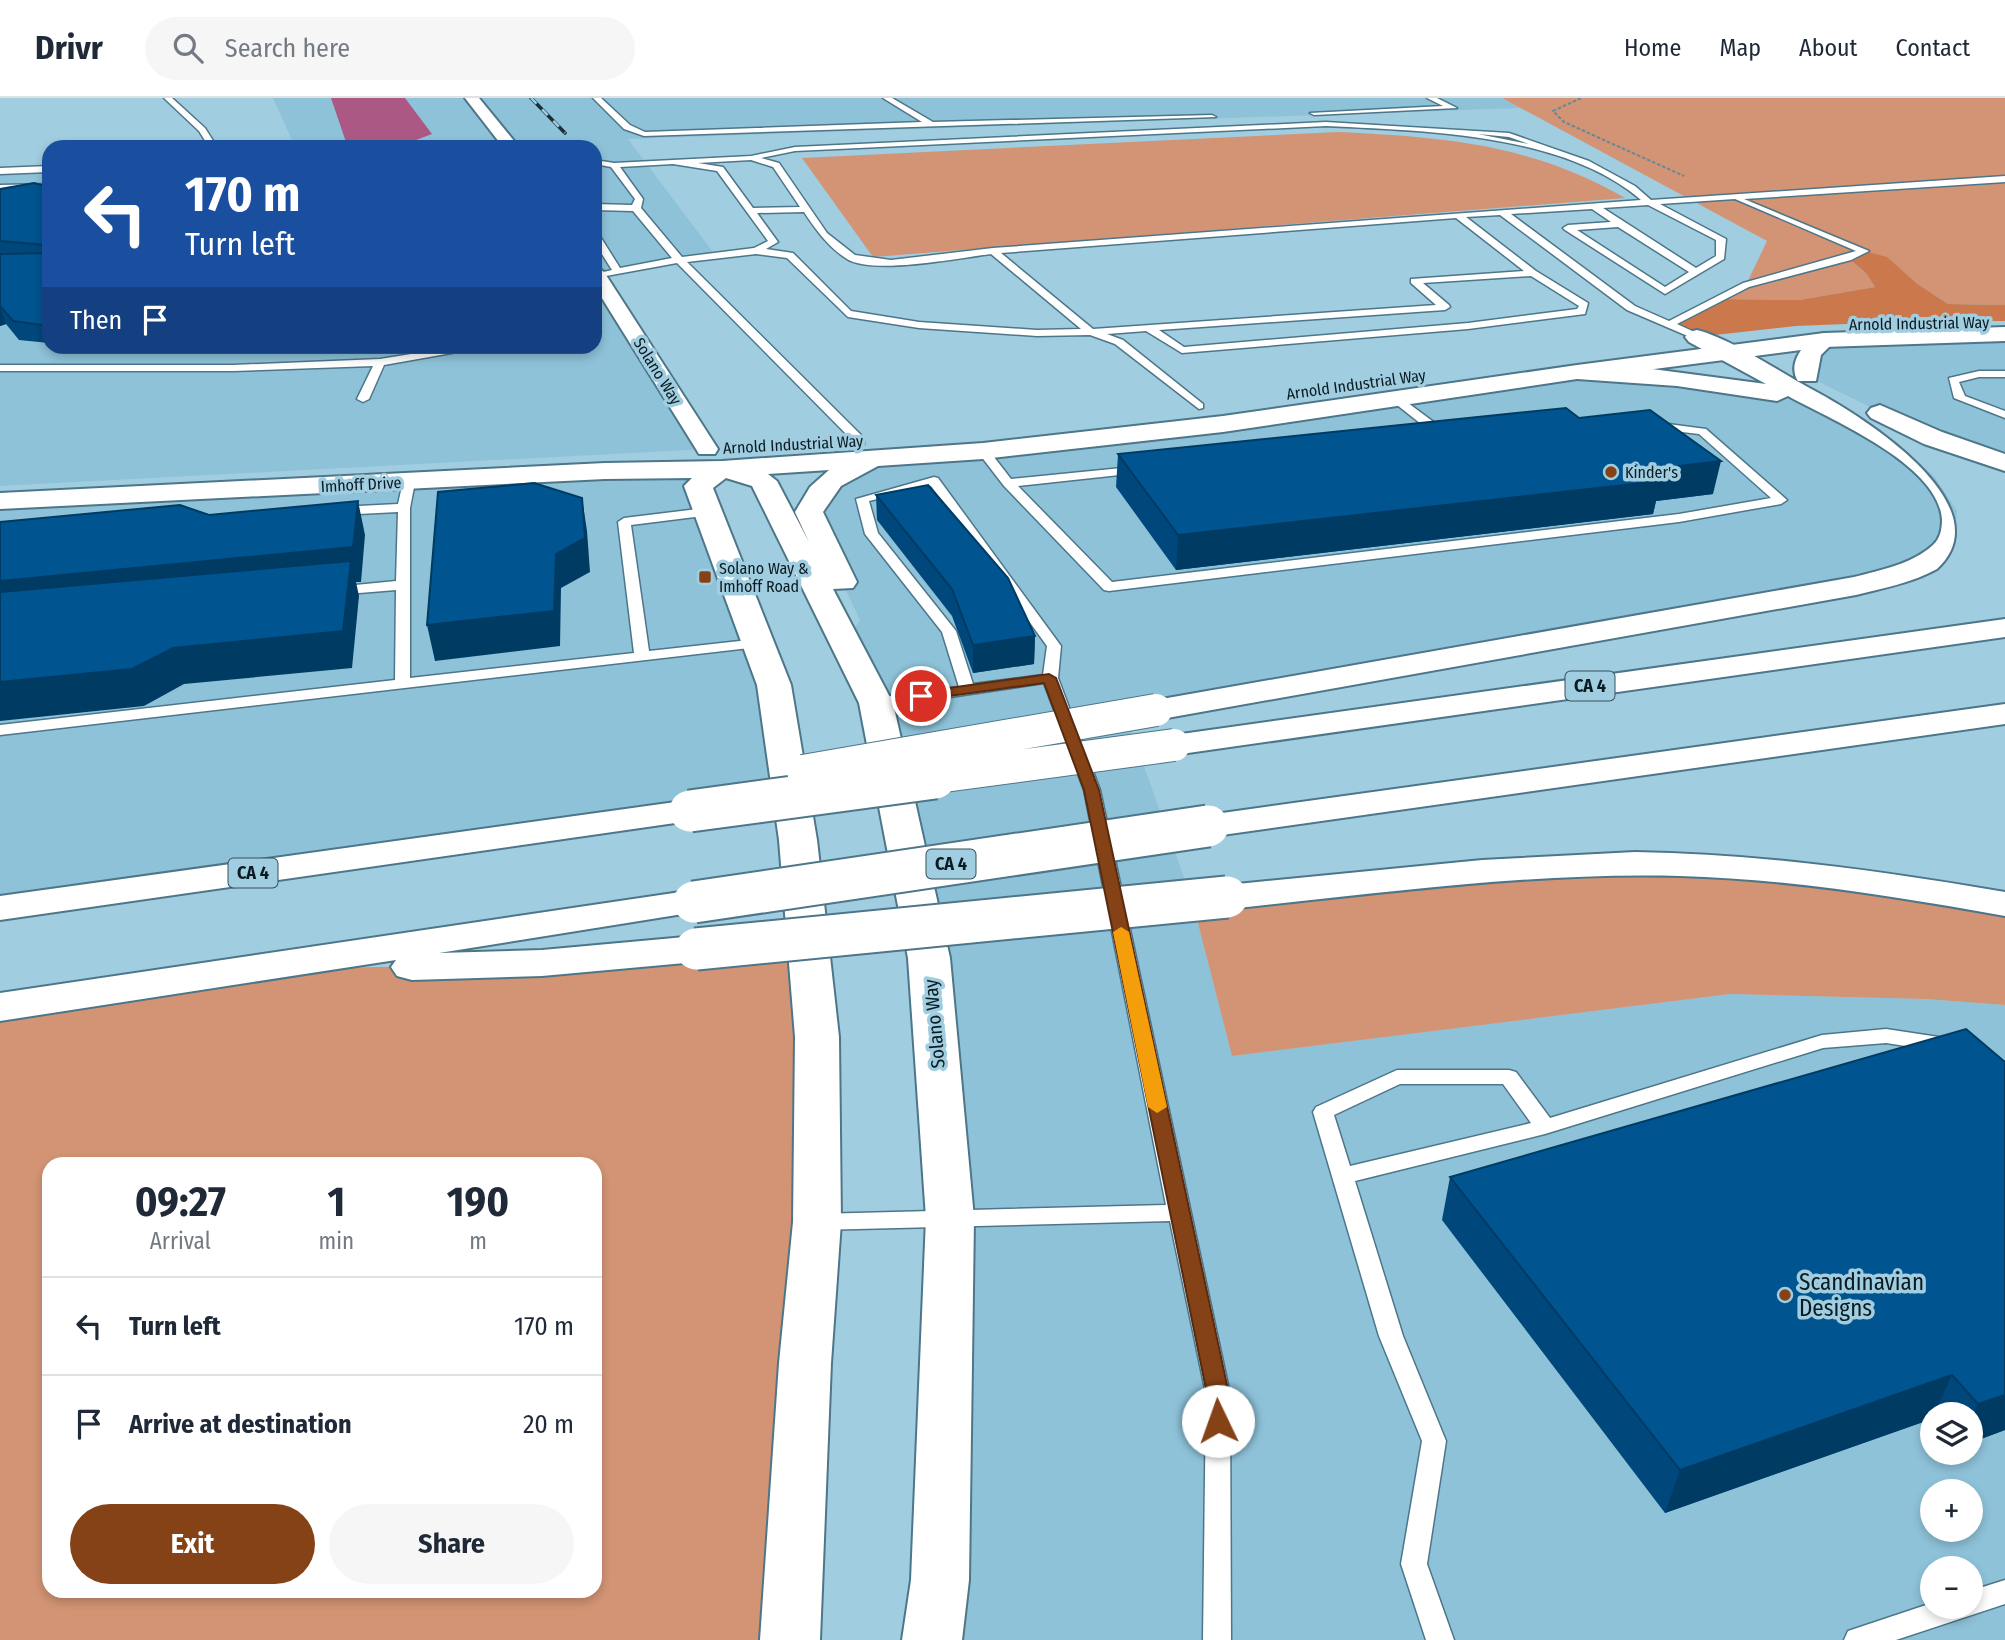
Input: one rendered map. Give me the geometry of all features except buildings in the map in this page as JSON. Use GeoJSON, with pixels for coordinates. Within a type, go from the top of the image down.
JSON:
{"type":"FeatureCollection","features":[{"type":"Feature","properties":{"kind":"main road","name":"Arnold Industrial Way"},"geometry":{"type":"LineString","coordinates":[[869,450],[1696,337],[1796,326],[2005,321]]}},
{"type":"Feature","properties":{"kind":"main road","name":"Arnold Industrial Way"},"geometry":{"type":"LineString","coordinates":[[715,459],[869,450],[983,451],[1223,424],[1577,372],[1824,340],[2005,334]]}},
{"type":"Feature","properties":{"kind":"main road"},"geometry":{"type":"LineString","coordinates":[[1696,337],[1807,376],[1933,438],[2005,463]]}},
{"type":"Feature","properties":{"kind":"main road"},"geometry":{"type":"LineString","coordinates":[[1807,376],[1805,362],[1808,354],[1824,340]]}},
{"type":"Feature","properties":{"kind":"main road"},"geometry":{"type":"LineString","coordinates":[[689,803],[865,758],[1156,710],[1856,586],[1908,572],[1945,550],[1956,531],[1957,511],[1944,487],[1912,458],[1737,351]]}},
{"type":"Feature","properties":{"kind":"main road"},"geometry":{"type":"LineString","coordinates":[[1577,372],[1657,374],[1722,382],[1823,405]]}},
{"type":"Feature","properties":{"kind":"main road"},"geometry":{"type":"LineString","coordinates":[[845,643],[860,620],[809,512],[818,491],[869,450]]}},
{"type":"Feature","properties":{"kind":"main road"},"geometry":{"type":"LineString","coordinates":[[715,459],[698,486],[774,685],[798,841],[817,1037],[817,1222],[805,1363],[790,1640]]}},
{"type":"Feature","properties":{"kind":"main road","name":"Imhoff Drive"},"geometry":{"type":"LineString","coordinates":[[0,486],[715,459]]}},
{"type":"Feature","properties":{"kind":"main road","name":"Imhoff Drive"},"geometry":{"type":"LineString","coordinates":[[0,501],[406,495],[715,459]]}},
{"type":"Feature","properties":{"kind":"main road","name":"Solano Way"},"geometry":{"type":"LineString","coordinates":[[715,459],[763,481],[876,704],[929,958],[950,1219],[940,1580],[932,1640]]}},
{"type":"Feature","properties":{"kind":"main road","name":"CA 4"},"geometry":{"type":"LineString","coordinates":[[0,908],[505,837],[689,803],[1174,745],[2005,628]]}},
{"type":"Feature","properties":{"kind":"main road","name":"CA 4"},"geometry":{"type":"LineString","coordinates":[[0,1007],[1208,826],[2005,714]]}},
{"type":"Feature","properties":{"kind":"main road"},"geometry":{"type":"LineString","coordinates":[[256,970],[542,963],[1509,869],[1637,864],[1815,875],[2005,904]]}},
{"type":"Feature","properties":{"kind":"main road"},"geometry":{"type":"LineString","coordinates":[[940,1580],[952,1640]]}},
{"type":"Feature","properties":{"kind":"street"},"geometry":{"type":"LineString","coordinates":[[472,98],[506,140]]}},
{"type":"Feature","properties":{"kind":"street","name":"Solano Way"},"geometry":{"type":"LineString","coordinates":[[603,273],[715,459]]}},
{"type":"Feature","properties":{"kind":"lane"},"geometry":{"type":"LineString","coordinates":[[168,98],[202,130],[208,140]]}},
{"type":"Feature","properties":{"kind":"lane"},"geometry":{"type":"LineString","coordinates":[[597,98],[627,127],[645,134],[1219,117]]}},
{"type":"Feature","properties":{"kind":"lane"},"geometry":{"type":"LineString","coordinates":[[887,98],[931,124]]}},
{"type":"Feature","properties":{"kind":"lane"},"geometry":{"type":"LineString","coordinates":[[1301,114],[1453,108],[1431,98]]}},
{"type":"Feature","properties":{"kind":"lane"},"geometry":{"type":"LineString","coordinates":[[602,163],[614,165],[751,158],[795,149],[1326,124],[1453,132],[1540,148],[1586,163],[1632,188],[1647,201],[1721,239],[1721,257],[1665,291],[1567,228],[1620,224]]}},
{"type":"Feature","properties":{"kind":"lane"},"geometry":{"type":"LineString","coordinates":[[751,158],[776,165],[824,235],[852,258],[891,262],[993,251],[1592,205],[2005,179]]}},
{"type":"Feature","properties":{"kind":"lane"},"geometry":{"type":"LineString","coordinates":[[673,162],[720,169],[774,242],[756,251]]}},
{"type":"Feature","properties":{"kind":"lane"},"geometry":{"type":"LineString","coordinates":[[614,165],[639,199],[636,208]]}},
{"type":"Feature","properties":{"kind":"lane"},"geometry":{"type":"LineString","coordinates":[[0,172],[42,169]]}},
{"type":"Feature","properties":{"kind":"lane"},"geometry":{"type":"LineString","coordinates":[[0,188],[42,190]]}},
{"type":"Feature","properties":{"kind":"lane"},"geometry":{"type":"LineString","coordinates":[[12,198],[42,192]]}},
{"type":"Feature","properties":{"kind":"lane"},"geometry":{"type":"LineString","coordinates":[[1670,324],[1746,285],[1849,258],[1864,251],[1735,198]]}},
{"type":"Feature","properties":{"kind":"lane"},"geometry":{"type":"LineString","coordinates":[[1592,205],[1696,272]]}},
{"type":"Feature","properties":{"kind":"lane"},"geometry":{"type":"LineString","coordinates":[[602,207],[636,208],[679,260],[869,450]]}},
{"type":"Feature","properties":{"kind":"lane"},"geometry":{"type":"LineString","coordinates":[[752,211],[806,209]]}},
{"type":"Feature","properties":{"kind":"lane"},"geometry":{"type":"LineString","coordinates":[[1502,212],[1631,308],[1696,337]]}},
{"type":"Feature","properties":{"kind":"lane"},"geometry":{"type":"LineString","coordinates":[[1148,328],[1182,350],[1468,326],[1581,312],[1584,305],[1533,273],[1458,215]]}},
{"type":"Feature","properties":{"kind":"lane"},"geometry":{"type":"LineString","coordinates":[[603,273],[756,251],[790,255],[848,314],[919,326],[1037,332],[1148,328],[1445,307],[1414,281],[1533,273]]}},
{"type":"Feature","properties":{"kind":"lane"},"geometry":{"type":"LineString","coordinates":[[993,251],[1091,331],[1119,342],[1199,406]]}},
{"type":"Feature","properties":{"kind":"lane"},"geometry":{"type":"LineString","coordinates":[[0,368],[233,368],[380,362],[433,354]]}},
{"type":"Feature","properties":{"kind":"lane"},"geometry":{"type":"LineString","coordinates":[[363,399],[380,362]]}},
{"type":"Feature","properties":{"kind":"lane"},"geometry":{"type":"LineString","coordinates":[[2005,374],[1979,374],[1953,380],[1961,398],[2005,415]]}},
{"type":"Feature","properties":{"kind":"lane"},"geometry":{"type":"LineString","coordinates":[[1396,399],[1446,432],[1414,436]]}},
{"type":"Feature","properties":{"kind":"lane"},"geometry":{"type":"LineString","coordinates":[[983,451],[1008,483],[1109,587],[1679,518],[1782,500],[1702,431],[1637,424]]}},
{"type":"Feature","properties":{"kind":"lane"},"geometry":{"type":"LineString","coordinates":[[1008,483],[1147,468]]}},
{"type":"Feature","properties":{"kind":"lane"},"geometry":{"type":"LineString","coordinates":[[967,689],[949,631],[873,534],[862,499],[934,481],[1054,646],[1049,678],[1092,790],[1218,1394],[1217,1640]]}},
{"type":"Feature","properties":{"kind":"lane"},"geometry":{"type":"LineString","coordinates":[[323,512],[406,495],[402,683]]}},
{"type":"Feature","properties":{"kind":"lane"},"geometry":{"type":"LineString","coordinates":[[642,655],[624,522],[706,512]]}},
{"type":"Feature","properties":{"kind":"lane"},"geometry":{"type":"LineString","coordinates":[[320,593],[403,585]]}},
{"type":"Feature","properties":{"kind":"lane"},"geometry":{"type":"LineString","coordinates":[[0,730],[758,643]]}},
{"type":"Feature","properties":{"kind":"lane"},"geometry":{"type":"LineString","coordinates":[[876,704],[1049,678]]}},
{"type":"Feature","properties":{"kind":"lane"},"geometry":{"type":"LineString","coordinates":[[1343,1176],[1545,1127],[1822,1042],[1886,1036],[1931,1040],[1968,1050]]}},
{"type":"Feature","properties":{"kind":"lane"},"geometry":{"type":"LineString","coordinates":[[1440,1640],[1414,1564],[1434,1441],[1391,1336],[1323,1112],[1397,1077],[1509,1077],[1545,1127]]}},
{"type":"Feature","properties":{"kind":"lane"},"geometry":{"type":"LineString","coordinates":[[817,1222],[1179,1213]]}},
{"type":"Feature","properties":{"kind":"lane"},"geometry":{"type":"LineString","coordinates":[[1983,1599],[2005,1592]]}},
{"type":"Feature","properties":{"kind":"lane"},"geometry":{"type":"LineString","coordinates":[[1858,1640],[1921,1619]]}},
{"type":"Feature","properties":{"kind":"path"},"geometry":{"type":"LineString","coordinates":[[1581,98],[1553,111],[1564,122],[1735,198]]}},
{"type":"Feature","properties":{"kind":"shaded area"},"geometry":{"type":"Polygon","coordinates":[[[273,98],[1502,98],[1520,108],[628,139],[716,256],[602,275],[602,140],[292,140],[273,98]]]}},
{"type":"Feature","properties":{"kind":"shaded area"},"geometry":{"type":"Polygon","coordinates":[[[331,98],[405,98],[432,134],[416,140],[345,140],[331,98]]]}},
{"type":"Feature","properties":{"kind":"shaded area"},"geometry":{"type":"Polygon","coordinates":[[[1502,98],[2005,98],[2005,305],[1948,304],[1916,283],[1849,259],[1866,273],[1875,287],[1799,300],[1717,299],[1746,285],[1767,241],[1502,98]]]}},
{"type":"Feature","properties":{"kind":"shaded area"},"geometry":{"type":"Polygon","coordinates":[[[1338,132],[1451,141],[1521,155],[1591,180],[1625,198],[873,257],[802,158],[1338,132]]]}},
{"type":"Feature","properties":{"kind":"shaded area"},"geometry":{"type":"Polygon","coordinates":[[[42,169],[42,354],[602,354],[602,282],[707,449],[0,486],[0,172],[42,169]]]}},
{"type":"Feature","properties":{"kind":"shaded area"},"geometry":{"type":"Polygon","coordinates":[[[1864,251],[1887,257],[1916,283],[1948,304],[2005,305],[2005,321],[1796,326],[1697,337],[1670,324],[1717,299],[1799,300],[1875,287],[1866,273],[1848,258],[1864,251]]]}},
{"type":"Feature","properties":{"kind":"shaded area"},"geometry":{"type":"Polygon","coordinates":[[[2005,334],[2005,463],[1933,438],[1807,376],[1824,340],[2005,334]]]}},
{"type":"Feature","properties":{"kind":"shaded area"},"geometry":{"type":"Polygon","coordinates":[[[1577,372],[1777,394],[1823,406],[1912,458],[1934,476],[1957,511],[1956,531],[1945,550],[1908,572],[1126,716],[1192,900],[1232,1056],[1730,994],[1926,999],[2005,1005],[2005,1640],[952,1640],[929,958],[845,643],[860,620],[809,512],[818,491],[878,459],[1577,372]]]}},
{"type":"Feature","properties":{"kind":"shaded area"},"geometry":{"type":"Polygon","coordinates":[[[722,469],[698,487],[791,796],[0,908],[0,501],[722,469]]]}},
{"type":"Feature","properties":{"kind":"shaded area"},"geometry":{"type":"Polygon","coordinates":[[[1637,864],[2005,904],[2005,1005],[1926,999],[1730,994],[1232,1056],[1192,900],[1637,864]]]}},
{"type":"Feature","properties":{"kind":"shaded area"},"geometry":{"type":"Polygon","coordinates":[[[818,938],[790,1640],[0,1640],[0,1007],[256,970],[542,963],[818,938]]]}},
{"type":"Feature","properties":{"kind":"railway"},"geometry":{"type":"LineString","coordinates":[[531,98],[565,133]]}},
{"type":"Feature","properties":{"kind":"slow traffic"},"geometry":{"type":"LineString","coordinates":[[1121,932],[1157,1107]]}},
{"type":"Feature","properties":{"kind":"place","name":"Kinder's"},"geometry":{"type":"Point","coordinates":[1611,472]}},
{"type":"Feature","properties":{"kind":"place","name":"Solano Way & Imhoff Road"},"geometry":{"type":"Point","coordinates":[705,577]}},
{"type":"Feature","properties":{"kind":"place","name":"Scandinavian Designs"},"geometry":{"type":"Point","coordinates":[1785,1295]}},
{"type":"Feature","properties":{"kind":"route"},"geometry":{"type":"LineString","coordinates":[[921,696],[1049,678],[1092,790],[1218,1394],[1218,1421]]}}]}
